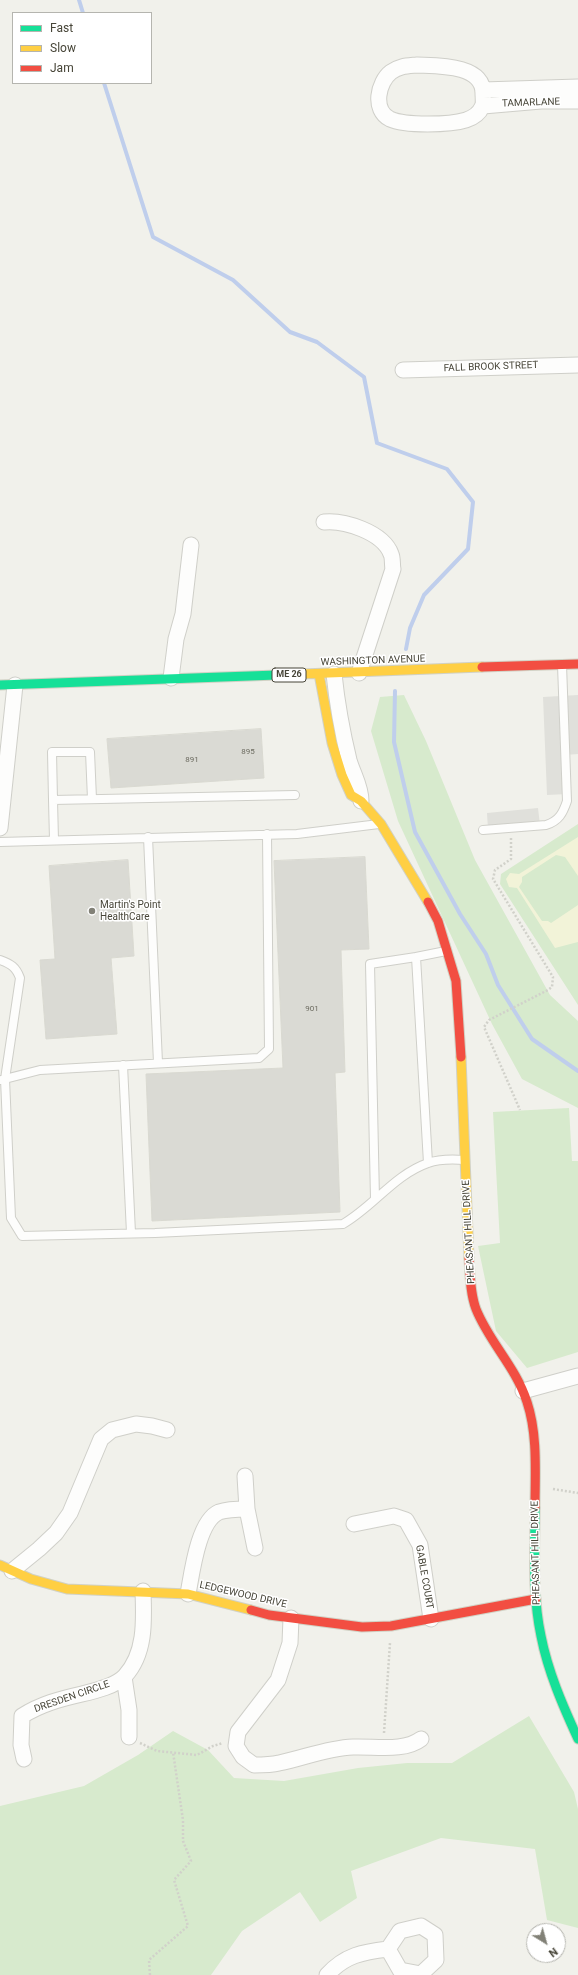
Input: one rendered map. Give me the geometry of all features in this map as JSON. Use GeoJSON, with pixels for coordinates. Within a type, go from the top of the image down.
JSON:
{"type":"FeatureCollection","features":[{"type":"Feature","properties":{"kind":"street"},"geometry":{"type":"LineString","coordinates":[[417,65],[454,68],[469,72],[480,81],[483,90],[483,106],[478,114],[466,120],[454,122],[404,122],[389,118],[381,108],[378,94],[382,83],[390,73],[400,67],[417,65]]}},
{"type":"Feature","properties":{"kind":"street","name":"TAMARLANE"},"geometry":{"type":"LineString","coordinates":[[483,90],[578,87]]}},
{"type":"Feature","properties":{"kind":"street","name":"TAMARLANE"},"geometry":{"type":"LineString","coordinates":[[483,106],[541,101],[578,101]]}},
{"type":"Feature","properties":{"kind":"street","name":"FALL BROOK STREET"},"geometry":{"type":"LineString","coordinates":[[403,370],[578,365]]}},
{"type":"Feature","properties":{"kind":"street"},"geometry":{"type":"LineString","coordinates":[[324,522],[334,521],[360,528],[381,540],[392,554],[393,569],[359,673]]}},
{"type":"Feature","properties":{"kind":"street"},"geometry":{"type":"LineString","coordinates":[[171,678],[176,639],[184,608],[191,545]]}},
{"type":"Feature","properties":{"kind":"street","name":"WASHINGTON AVENUE"},"geometry":{"type":"LineString","coordinates":[[7,685],[578,664]]}},
{"type":"Feature","properties":{"kind":"street","name":"PHEASANT HILL DRIVE"},"geometry":{"type":"LineString","coordinates":[[327,674],[350,763],[361,790],[361,801],[381,824],[423,891],[438,921],[448,950],[456,981],[459,1011],[470,1277],[476,1308],[491,1338],[511,1367],[523,1391],[530,1416],[535,1489],[536,1599],[541,1639],[548,1670],[578,1739]]}},
{"type":"Feature","properties":{"kind":"street"},"geometry":{"type":"LineString","coordinates":[[0,828],[7,685]]}},
{"type":"Feature","properties":{"kind":"street"},"geometry":{"type":"LineString","coordinates":[[523,1391],[578,1376]]}},
{"type":"Feature","properties":{"kind":"street"},"geometry":{"type":"LineString","coordinates":[[3,1567],[30,1556],[56,1532],[70,1513],[101,1439],[112,1430],[136,1424],[168,1430]]}},
{"type":"Feature","properties":{"kind":"street"},"geometry":{"type":"LineString","coordinates":[[245,1476],[247,1509],[255,1548]]}},
{"type":"Feature","properties":{"kind":"street"},"geometry":{"type":"LineString","coordinates":[[188,1594],[201,1534],[208,1522],[218,1512],[247,1509]]}},
{"type":"Feature","properties":{"kind":"street","name":"GABLE COURT"},"geometry":{"type":"LineString","coordinates":[[354,1524],[394,1516],[406,1520],[420,1545],[431,1620]]}},
{"type":"Feature","properties":{"kind":"street","name":"LEDGEWOOD DRIVE"},"geometry":{"type":"LineString","coordinates":[[3,1567],[30,1579],[67,1589],[108,1592],[143,1591],[188,1594],[270,1615],[362,1627],[391,1626],[431,1620],[536,1599]]}},
{"type":"Feature","properties":{"kind":"street"},"geometry":{"type":"LineString","coordinates":[[129,1737],[129,1710],[124,1677],[135,1659],[140,1647],[143,1633],[143,1591]]}},
{"type":"Feature","properties":{"kind":"street"},"geometry":{"type":"LineString","coordinates":[[290,1618],[290,1643],[278,1680],[238,1732],[236,1746],[243,1757],[254,1765],[278,1764],[326,1750],[351,1747],[413,1745],[421,1739]]}},
{"type":"Feature","properties":{"kind":"street","name":"DRESDEN CIRCLE"},"geometry":{"type":"LineString","coordinates":[[24,1759],[21,1745],[22,1716],[37,1706],[98,1690],[124,1677]]}},
{"type":"Feature","properties":{"kind":"street"},"geometry":{"type":"LineString","coordinates":[[327,1975],[337,1964],[363,1952],[388,1949]]}},
{"type":"Feature","properties":{"kind":"lane"},"geometry":{"type":"LineString","coordinates":[[483,830],[546,825],[553,822],[564,811],[567,801],[562,664]]}},
{"type":"Feature","properties":{"kind":"lane"},"geometry":{"type":"LineString","coordinates":[[54,840],[52,752],[90,752],[92,799]]}},
{"type":"Feature","properties":{"kind":"lane"},"geometry":{"type":"LineString","coordinates":[[53,800],[295,796]]}},
{"type":"Feature","properties":{"kind":"lane"},"geometry":{"type":"LineString","coordinates":[[0,842],[297,834],[381,824]]}},
{"type":"Feature","properties":{"kind":"lane"},"geometry":{"type":"LineString","coordinates":[[3,1079],[40,1070],[259,1058],[269,1049],[268,834]]}},
{"type":"Feature","properties":{"kind":"lane"},"geometry":{"type":"LineString","coordinates":[[148,837],[158,1063]]}},
{"type":"Feature","properties":{"kind":"lane"},"geometry":{"type":"LineString","coordinates":[[375,1199],[370,964],[416,957],[448,950]]}},
{"type":"Feature","properties":{"kind":"lane"},"geometry":{"type":"LineString","coordinates":[[416,957],[428,1163]]}},
{"type":"Feature","properties":{"kind":"lane"},"geometry":{"type":"LineString","coordinates":[[0,960],[12,965],[17,970],[20,978],[3,1079],[11,1218],[22,1236],[343,1224],[358,1215],[404,1175],[428,1163],[447,1159],[465,1160]]}},
{"type":"Feature","properties":{"kind":"lane"},"geometry":{"type":"LineString","coordinates":[[123,1066],[131,1233]]}},
{"type":"Feature","properties":{"kind":"path"},"geometry":{"type":"LineString","coordinates":[[511,838],[511,859],[495,870],[493,879],[553,977],[552,987],[548,990],[489,1020],[484,1027],[520,1110]]}},
{"type":"Feature","properties":{"kind":"path"},"geometry":{"type":"LineString","coordinates":[[535,1489],[551,1488],[578,1493]]}},
{"type":"Feature","properties":{"kind":"path"},"geometry":{"type":"LineString","coordinates":[[384,1732],[390,1646]]}},
{"type":"Feature","properties":{"kind":"path"},"geometry":{"type":"LineString","coordinates":[[129,1737],[157,1751],[197,1755],[213,1746],[237,1740]]}},
{"type":"Feature","properties":{"kind":"path"},"geometry":{"type":"LineString","coordinates":[[150,1975],[149,1960],[188,1926],[174,1880],[191,1861],[183,1841],[183,1820],[173,1752]]}},
{"type":"Feature","properties":{"kind":"shaded area"},"geometry":{"type":"Polygon","coordinates":[[[404,695],[426,741],[475,860],[550,995],[578,1021],[578,1108],[522,1079],[492,1024],[398,821],[371,731],[380,697],[404,695]]]}},
{"type":"Feature","properties":{"kind":"shaded area"},"geometry":{"type":"Polygon","coordinates":[[[578,695],[578,754],[565,755],[567,794],[547,795],[543,697],[578,695]]]}},
{"type":"Feature","properties":{"kind":"shaded area"},"geometry":{"type":"Polygon","coordinates":[[[538,808],[540,825],[488,829],[487,813],[538,808]]]}},
{"type":"Feature","properties":{"kind":"shaded area"},"geometry":{"type":"Polygon","coordinates":[[[578,824],[578,1005],[500,884],[501,874],[578,824]]]}},
{"type":"Feature","properties":{"kind":"shaded area"},"geometry":{"type":"Polygon","coordinates":[[[569,1108],[572,1161],[578,1161],[578,1352],[527,1368],[496,1331],[478,1246],[500,1243],[493,1112],[569,1108]]]}},
{"type":"Feature","properties":{"kind":"shaded area"},"geometry":{"type":"Polygon","coordinates":[[[529,1716],[574,1792],[578,1809],[578,1928],[566,1925],[566,1923],[547,1920],[535,1849],[441,1838],[351,1871],[357,1898],[320,1922],[300,1892],[242,1931],[211,1975],[0,1975],[0,1806],[84,1786],[138,1755],[173,1731],[208,1750],[234,1778],[284,1781],[358,1768],[407,1763],[452,1763],[529,1716]]]}},
{"type":"Feature","properties":{"kind":"sand"},"geometry":{"type":"Polygon","coordinates":[[[578,837],[578,876],[565,857],[556,855],[522,877],[522,882],[519,887],[542,921],[548,921],[551,923],[578,905],[578,942],[555,948],[517,888],[509,887],[506,879],[510,873],[519,874],[578,837]]]}},
{"type":"Feature","properties":{"kind":"building"},"geometry":{"type":"Polygon","coordinates":[[[261,729],[264,778],[111,788],[107,739],[261,729]]]}},
{"type":"Feature","properties":{"kind":"building"},"geometry":{"type":"Polygon","coordinates":[[[365,857],[369,949],[341,950],[345,1072],[335,1073],[340,1212],[152,1221],[146,1074],[283,1068],[274,861],[365,857]]]}},
{"type":"Feature","properties":{"kind":"building","name":"Martin's Point HealthCare"},"geometry":{"type":"Polygon","coordinates":[[[128,860],[134,956],[111,958],[117,1034],[46,1039],[40,960],[55,959],[49,866],[128,860]]]}},
{"type":"Feature","properties":{"kind":"waterway"},"geometry":{"type":"LineString","coordinates":[[79,0],[83,12]]}},
{"type":"Feature","properties":{"kind":"waterway"},"geometry":{"type":"LineString","coordinates":[[104,84],[153,237],[233,280],[290,332],[317,342],[364,377],[377,443],[447,469],[473,502],[468,549],[424,595],[410,628],[406,649]]}},
{"type":"Feature","properties":{"kind":"waterway"},"geometry":{"type":"LineString","coordinates":[[395,691],[394,742],[415,832],[460,914],[486,954],[498,985],[532,1039],[578,1071]]}},
{"type":"Feature","properties":{"kind":"traffic: fast"},"geometry":{"type":"LineString","coordinates":[[0,685],[277,675]]}},
{"type":"Feature","properties":{"kind":"traffic: fast"},"geometry":{"type":"LineString","coordinates":[[535,1508],[535,1588],[538,1620],[544,1649],[552,1676],[578,1739]]}},
{"type":"Feature","properties":{"kind":"traffic: slow"},"geometry":{"type":"LineString","coordinates":[[277,675],[482,667]]}},
{"type":"Feature","properties":{"kind":"traffic: slow"},"geometry":{"type":"LineString","coordinates":[[319,674],[332,743],[342,775],[351,795],[361,801],[381,824],[428,902]]}},
{"type":"Feature","properties":{"kind":"traffic: slow"},"geometry":{"type":"LineString","coordinates":[[461,1057],[469,1258]]}},
{"type":"Feature","properties":{"kind":"traffic: slow"},"geometry":{"type":"LineString","coordinates":[[0,1565],[31,1579],[67,1589],[188,1594],[251,1610]]}},
{"type":"Feature","properties":{"kind":"traffic: jam"},"geometry":{"type":"LineString","coordinates":[[482,667],[578,664]]}},
{"type":"Feature","properties":{"kind":"traffic: jam"},"geometry":{"type":"LineString","coordinates":[[428,902],[438,921],[456,981],[461,1057]]}},
{"type":"Feature","properties":{"kind":"traffic: jam"},"geometry":{"type":"LineString","coordinates":[[469,1258],[471,1290],[476,1309],[488,1333],[516,1377],[531,1415],[535,1455],[535,1508]]}},
{"type":"Feature","properties":{"kind":"traffic: jam"},"geometry":{"type":"LineString","coordinates":[[251,1610],[269,1615],[362,1627],[391,1626],[536,1599]]}},
{"type":"Feature","properties":{"kind":"place","name":"Martin's Point HealthCare"},"geometry":{"type":"Point","coordinates":[92,911]}}]}
